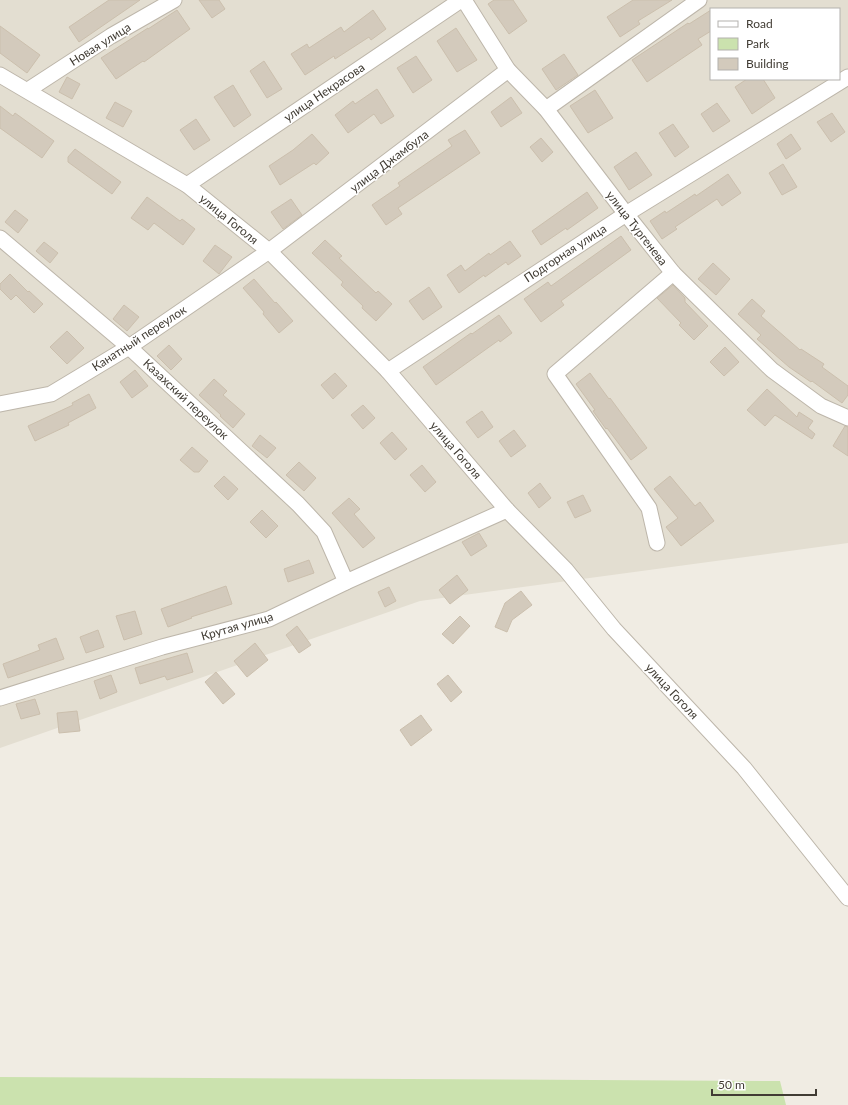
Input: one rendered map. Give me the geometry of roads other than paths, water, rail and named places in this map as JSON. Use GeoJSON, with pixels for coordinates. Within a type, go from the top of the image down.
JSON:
{"type":"FeatureCollection","features":[{"type":"Feature","properties":{"kind":"street","name":"Новая улица"},"geometry":{"type":"LineString","coordinates":[[28,90],[111,36],[174,0]]}},
{"type":"Feature","properties":{"kind":"street","name":"улица Тургенева"},"geometry":{"type":"LineString","coordinates":[[463,0],[508,70],[546,109],[673,273],[772,370],[821,406],[848,418]]}},
{"type":"Feature","properties":{"kind":"street","name":"улица Некрасова"},"geometry":{"type":"LineString","coordinates":[[187,185],[463,0]]}},
{"type":"Feature","properties":{"kind":"street"},"geometry":{"type":"LineString","coordinates":[[546,109],[698,0]]}},
{"type":"Feature","properties":{"kind":"street","name":"улица Джамбула"},"geometry":{"type":"LineString","coordinates":[[269,251],[508,70]]}},
{"type":"Feature","properties":{"kind":"street","name":"улица Гоголя"},"geometry":{"type":"LineString","coordinates":[[0,75],[28,90],[187,185],[269,251],[388,371],[507,510],[566,570],[614,629],[744,768],[848,898]]}},
{"type":"Feature","properties":{"kind":"street","name":"Подгорная улица"},"geometry":{"type":"LineString","coordinates":[[388,371],[626,214],[848,77]]}},
{"type":"Feature","properties":{"kind":"street","name":"Казахский переулок"},"geometry":{"type":"LineString","coordinates":[[0,238],[129,347],[298,504],[324,532],[346,582]]}},
{"type":"Feature","properties":{"kind":"street","name":"Канатный переулок"},"geometry":{"type":"LineString","coordinates":[[0,404],[51,394],[129,347],[269,251]]}},
{"type":"Feature","properties":{"kind":"street"},"geometry":{"type":"LineString","coordinates":[[657,543],[649,508],[554,374],[673,273]]}},
{"type":"Feature","properties":{"kind":"street","name":"Крутая улица"},"geometry":{"type":"LineString","coordinates":[[0,698],[162,647],[269,619],[346,582],[507,510]]}}]}
